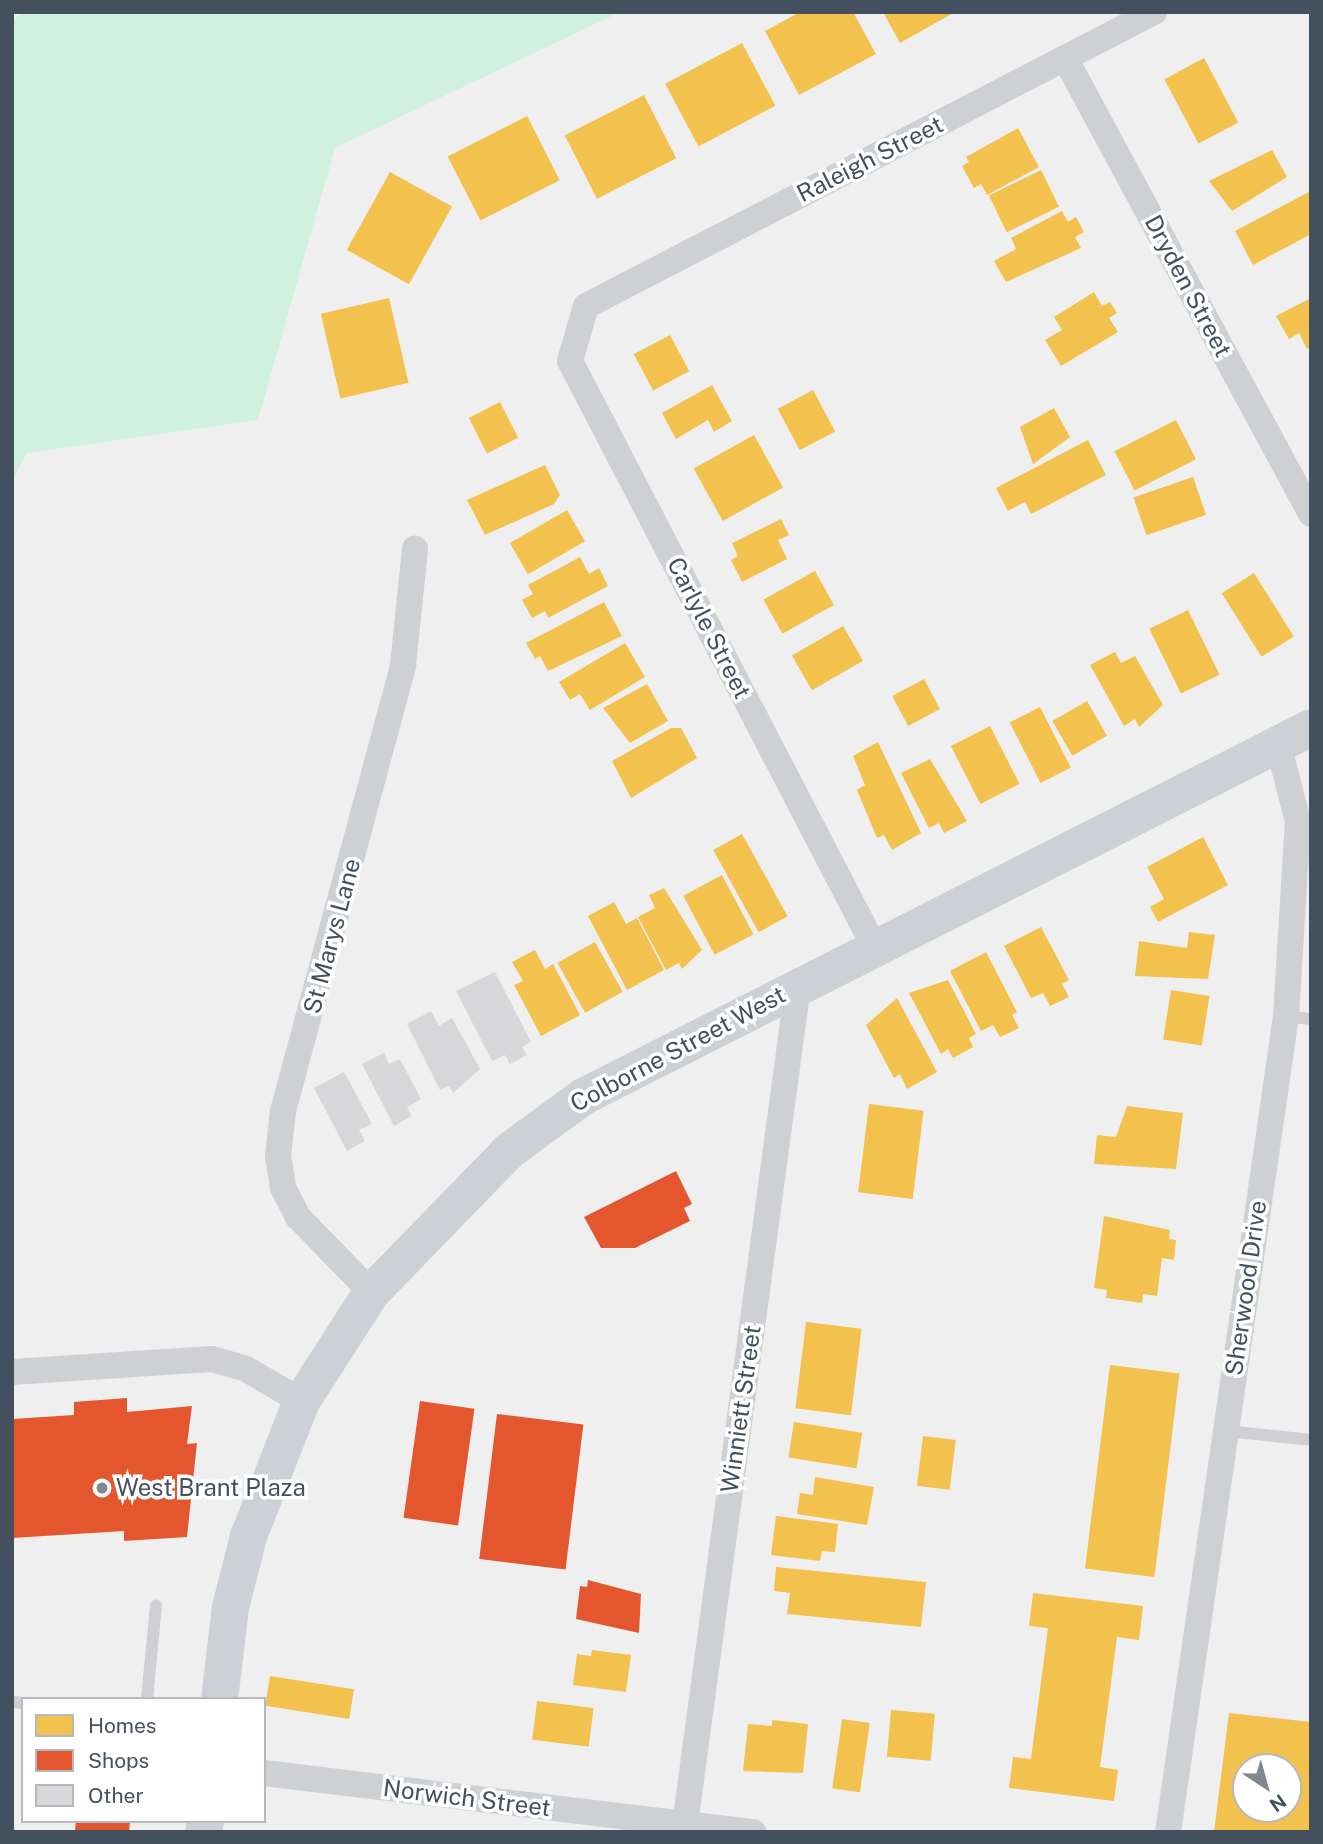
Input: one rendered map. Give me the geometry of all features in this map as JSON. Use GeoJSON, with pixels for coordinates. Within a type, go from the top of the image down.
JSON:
{"type":"FeatureCollection","features":[{"type":"Feature","properties":{"kind":"main road","name":"Colborne Street West"},"geometry":{"type":"LineString","coordinates":[[219,1697],[230,1607],[248,1536],[301,1401],[371,1292],[509,1150],[583,1096],[874,946],[1311,727]]}},
{"type":"Feature","properties":{"kind":"street","name":"Raleigh Street"},"geometry":{"type":"LineString","coordinates":[[586,306],[1154,12]]}},
{"type":"Feature","properties":{"kind":"street","name":"Dryden Street"},"geometry":{"type":"LineString","coordinates":[[1065,58],[1311,514]]}},
{"type":"Feature","properties":{"kind":"street","name":"Carlyle Street"},"geometry":{"type":"LineString","coordinates":[[586,306],[570,360],[874,946]]}},
{"type":"Feature","properties":{"kind":"street","name":"St Marys Lane"},"geometry":{"type":"LineString","coordinates":[[371,1292],[298,1217],[283,1187],[278,1156],[284,1111],[403,665],[415,549]]}},
{"type":"Feature","properties":{"kind":"street","name":"Sherwood Drive"},"geometry":{"type":"LineString","coordinates":[[1168,1832],[1226,1432],[1298,1017],[1298,821],[1278,745]]}},
{"type":"Feature","properties":{"kind":"street","name":"Winniett Street"},"geometry":{"type":"LineString","coordinates":[[684,1828],[797,986]]}},
{"type":"Feature","properties":{"kind":"street"},"geometry":{"type":"LineString","coordinates":[[12,1372],[212,1359],[246,1369],[301,1401]]}},
{"type":"Feature","properties":{"kind":"street","name":"Norwich Street"},"geometry":{"type":"LineString","coordinates":[[266,1773],[684,1828],[753,1832]]}},
{"type":"Feature","properties":{"kind":"lane"},"geometry":{"type":"LineString","coordinates":[[1226,1432],[1311,1440]]}},
{"type":"Feature","properties":{"kind":"lane"},"geometry":{"type":"LineString","coordinates":[[147,1697],[156,1605]]}},
{"type":"Feature","properties":{"kind":"green space"},"geometry":{"type":"Polygon","coordinates":[[[21,12],[620,12],[335,148],[258,420],[27,453],[12,481],[12,23],[21,12]]]}},
{"type":"Feature","properties":{"kind":"building: Homes"},"geometry":{"type":"Polygon","coordinates":[[[800,12],[853,12],[876,54],[799,95],[765,31],[800,12]]]}},
{"type":"Feature","properties":{"kind":"building: Homes"},"geometry":{"type":"Polygon","coordinates":[[[883,12],[955,12],[900,43],[883,12]]]}},
{"type":"Feature","properties":{"kind":"building: Homes"},"geometry":{"type":"Polygon","coordinates":[[[742,43],[775,106],[699,147],[665,84],[742,43]]]}},
{"type":"Feature","properties":{"kind":"building: Homes"},"geometry":{"type":"Polygon","coordinates":[[[1204,58],[1238,122],[1199,144],[1164,79],[1204,58]]]}},
{"type":"Feature","properties":{"kind":"building: Homes"},"geometry":{"type":"Polygon","coordinates":[[[644,95],[676,158],[597,199],[565,135],[644,95]]]}},
{"type":"Feature","properties":{"kind":"building: Homes"},"geometry":{"type":"Polygon","coordinates":[[[527,116],[560,180],[480,221],[448,156],[527,116]]]}},
{"type":"Feature","properties":{"kind":"building: Homes"},"geometry":{"type":"Polygon","coordinates":[[[1018,128],[1039,167],[987,195],[981,184],[974,188],[962,166],[969,162],[966,157],[1018,128]]]}},
{"type":"Feature","properties":{"kind":"building: Homes"},"geometry":{"type":"Polygon","coordinates":[[[1272,150],[1287,177],[1232,211],[1209,181],[1272,150]]]}},
{"type":"Feature","properties":{"kind":"building: Homes"},"geometry":{"type":"Polygon","coordinates":[[[1041,170],[1059,207],[1007,232],[989,195],[1041,170]]]}},
{"type":"Feature","properties":{"kind":"building: Homes"},"geometry":{"type":"Polygon","coordinates":[[[390,172],[452,206],[409,284],[347,250],[390,172]]]}},
{"type":"Feature","properties":{"kind":"building: Homes"},"geometry":{"type":"Polygon","coordinates":[[[1311,191],[1311,234],[1253,265],[1235,231],[1311,191]]]}},
{"type":"Feature","properties":{"kind":"building: Homes"},"geometry":{"type":"Polygon","coordinates":[[[1062,211],[1068,222],[1076,217],[1084,232],[1075,237],[1081,248],[1006,282],[994,261],[1016,249],[1011,238],[1062,211]]]}},
{"type":"Feature","properties":{"kind":"building: Homes"},"geometry":{"type":"Polygon","coordinates":[[[1094,292],[1102,306],[1110,302],[1117,313],[1109,318],[1118,332],[1061,366],[1045,340],[1062,330],[1054,317],[1094,292]]]}},
{"type":"Feature","properties":{"kind":"building: Homes"},"geometry":{"type":"Polygon","coordinates":[[[389,298],[409,383],[340,399],[321,314],[389,298]]]}},
{"type":"Feature","properties":{"kind":"building: Homes"},"geometry":{"type":"Polygon","coordinates":[[[1311,298],[1311,347],[1307,349],[1299,333],[1289,339],[1276,316],[1311,298]]]}},
{"type":"Feature","properties":{"kind":"building: Homes"},"geometry":{"type":"Polygon","coordinates":[[[670,335],[689,371],[653,390],[634,354],[670,335]]]}},
{"type":"Feature","properties":{"kind":"building: Homes"},"geometry":{"type":"Polygon","coordinates":[[[712,385],[732,421],[714,432],[708,420],[676,439],[662,413],[712,385]]]}},
{"type":"Feature","properties":{"kind":"building: Homes"},"geometry":{"type":"Polygon","coordinates":[[[813,390],[835,431],[800,450],[778,409],[813,390]]]}},
{"type":"Feature","properties":{"kind":"building: Homes"},"geometry":{"type":"Polygon","coordinates":[[[500,402],[518,438],[487,454],[469,418],[500,402]]]}},
{"type":"Feature","properties":{"kind":"building: Homes"},"geometry":{"type":"Polygon","coordinates":[[[1054,408],[1070,437],[1033,464],[1020,427],[1054,408]]]}},
{"type":"Feature","properties":{"kind":"building: Homes"},"geometry":{"type":"Polygon","coordinates":[[[1176,420],[1196,459],[1134,491],[1115,451],[1176,420]]]}},
{"type":"Feature","properties":{"kind":"building: Homes"},"geometry":{"type":"Polygon","coordinates":[[[754,435],[783,487],[723,521],[694,468],[754,435]]]}},
{"type":"Feature","properties":{"kind":"building: Homes"},"geometry":{"type":"Polygon","coordinates":[[[1088,440],[1106,475],[1031,514],[1025,502],[1008,511],[996,488],[1088,440]]]}},
{"type":"Feature","properties":{"kind":"building: Homes"},"geometry":{"type":"Polygon","coordinates":[[[545,465],[560,495],[554,504],[485,535],[467,500],[545,465]]]}},
{"type":"Feature","properties":{"kind":"building: Homes"},"geometry":{"type":"Polygon","coordinates":[[[1193,477],[1206,515],[1146,535],[1133,498],[1193,477]]]}},
{"type":"Feature","properties":{"kind":"building: Homes"},"geometry":{"type":"Polygon","coordinates":[[[567,510],[585,541],[528,574],[510,543],[567,510]]]}},
{"type":"Feature","properties":{"kind":"building: Homes"},"geometry":{"type":"Polygon","coordinates":[[[781,519],[789,535],[778,540],[787,559],[742,582],[731,560],[738,556],[732,543],[781,519]]]}},
{"type":"Feature","properties":{"kind":"building: Homes"},"geometry":{"type":"Polygon","coordinates":[[[580,557],[589,574],[599,568],[608,586],[548,618],[545,611],[532,618],[522,600],[533,594],[528,585],[580,557]]]}},
{"type":"Feature","properties":{"kind":"building: Homes"},"geometry":{"type":"Polygon","coordinates":[[[815,571],[834,605],[782,634],[763,600],[815,571]]]}},
{"type":"Feature","properties":{"kind":"building: Homes"},"geometry":{"type":"Polygon","coordinates":[[[1254,573],[1294,637],[1262,657],[1222,593],[1254,573]]]}},
{"type":"Feature","properties":{"kind":"building: Homes"},"geometry":{"type":"Polygon","coordinates":[[[604,602],[622,636],[548,671],[540,656],[535,659],[526,643],[604,602]]]}},
{"type":"Feature","properties":{"kind":"building: Homes"},"geometry":{"type":"Polygon","coordinates":[[[1188,610],[1220,675],[1181,694],[1149,629],[1188,610]]]}},
{"type":"Feature","properties":{"kind":"building: Homes"},"geometry":{"type":"Polygon","coordinates":[[[843,626],[863,661],[812,690],[792,656],[843,626]]]}},
{"type":"Feature","properties":{"kind":"building: Homes"},"geometry":{"type":"Polygon","coordinates":[[[625,643],[645,677],[590,710],[580,694],[570,700],[559,682],[625,643]]]}},
{"type":"Feature","properties":{"kind":"building: Homes"},"geometry":{"type":"Polygon","coordinates":[[[1115,652],[1121,663],[1135,656],[1163,705],[1139,727],[1135,719],[1124,726],[1090,665],[1115,652]]]}},
{"type":"Feature","properties":{"kind":"building: Homes"},"geometry":{"type":"Polygon","coordinates":[[[924,679],[940,709],[908,726],[892,696],[924,679]]]}},
{"type":"Feature","properties":{"kind":"building: Homes"},"geometry":{"type":"Polygon","coordinates":[[[647,684],[668,721],[630,743],[603,708],[647,684]]]}},
{"type":"Feature","properties":{"kind":"building: Homes"},"geometry":{"type":"Polygon","coordinates":[[[1087,701],[1107,736],[1072,756],[1052,721],[1087,701]]]}},
{"type":"Feature","properties":{"kind":"building: Homes"},"geometry":{"type":"Polygon","coordinates":[[[1040,707],[1071,768],[1041,783],[1010,722],[1040,707]]]}},
{"type":"Feature","properties":{"kind":"building: Homes"},"geometry":{"type":"Polygon","coordinates":[[[990,726],[1020,784],[980,804],[951,746],[990,726]]]}},
{"type":"Feature","properties":{"kind":"building: Homes"},"geometry":{"type":"Polygon","coordinates":[[[671,728],[681,728],[697,758],[631,798],[612,761],[671,728]]]}},
{"type":"Feature","properties":{"kind":"building: Homes"},"geometry":{"type":"Polygon","coordinates":[[[878,742],[921,833],[892,850],[884,835],[877,838],[857,790],[865,785],[853,756],[878,742]]]}},
{"type":"Feature","properties":{"kind":"building: Homes"},"geometry":{"type":"Polygon","coordinates":[[[930,759],[967,821],[944,833],[939,823],[929,828],[901,773],[930,759]]]}},
{"type":"Feature","properties":{"kind":"building: Homes"},"geometry":{"type":"Polygon","coordinates":[[[742,834],[788,916],[759,932],[713,850],[742,834]]]}},
{"type":"Feature","properties":{"kind":"building: Homes"},"geometry":{"type":"Polygon","coordinates":[[[1203,837],[1228,885],[1158,922],[1150,907],[1164,899],[1147,867],[1203,837]]]}},
{"type":"Feature","properties":{"kind":"building: Homes"},"geometry":{"type":"Polygon","coordinates":[[[722,875],[753,934],[715,955],[683,896],[722,875]]]}},
{"type":"Feature","properties":{"kind":"building: Homes"},"geometry":{"type":"Polygon","coordinates":[[[664,888],[702,950],[682,969],[679,963],[666,970],[638,917],[655,908],[649,895],[664,888]]]}},
{"type":"Feature","properties":{"kind":"building: Homes"},"geometry":{"type":"Polygon","coordinates":[[[614,902],[626,924],[637,918],[664,970],[627,990],[588,916],[614,902]]]}},
{"type":"Feature","properties":{"kind":"building: Homes"},"geometry":{"type":"Polygon","coordinates":[[[1041,927],[1069,980],[1062,984],[1069,997],[1050,1006],[1043,993],[1031,998],[1004,946],[1041,927]]]}},
{"type":"Feature","properties":{"kind":"building: Homes"},"geometry":{"type":"Polygon","coordinates":[[[1189,932],[1215,935],[1208,979],[1135,976],[1139,941],[1187,948],[1189,932]]]}},
{"type":"Feature","properties":{"kind":"building: Homes"},"geometry":{"type":"Polygon","coordinates":[[[595,942],[623,992],[585,1013],[557,963],[595,942]]]}},
{"type":"Feature","properties":{"kind":"building: Homes"},"geometry":{"type":"Polygon","coordinates":[[[535,950],[545,969],[553,964],[580,1015],[541,1036],[514,985],[523,981],[512,962],[535,950]]]}},
{"type":"Feature","properties":{"kind":"building: Homes"},"geometry":{"type":"Polygon","coordinates":[[[986,952],[1017,1012],[1012,1015],[1019,1028],[1000,1037],[993,1025],[981,1031],[950,971],[986,952]]]}},
{"type":"Feature","properties":{"kind":"building: Homes"},"geometry":{"type":"Polygon","coordinates":[[[948,980],[976,1034],[969,1038],[973,1047],[953,1058],[948,1049],[941,1054],[909,993],[948,980]]]}},
{"type":"Feature","properties":{"kind":"building: Homes"},"geometry":{"type":"Polygon","coordinates":[[[1171,990],[1210,996],[1202,1045],[1163,1039],[1171,990]]]}},
{"type":"Feature","properties":{"kind":"building: Homes"},"geometry":{"type":"Polygon","coordinates":[[[897,998],[937,1072],[907,1089],[900,1074],[894,1078],[866,1025],[897,998]]]}},
{"type":"Feature","properties":{"kind":"building: Homes"},"geometry":{"type":"Polygon","coordinates":[[[869,1104],[924,1111],[913,1199],[858,1192],[869,1104]]]}},
{"type":"Feature","properties":{"kind":"building: Homes"},"geometry":{"type":"Polygon","coordinates":[[[1127,1106],[1183,1113],[1176,1169],[1094,1164],[1097,1135],[1116,1137],[1127,1106]]]}},
{"type":"Feature","properties":{"kind":"building: Homes"},"geometry":{"type":"Polygon","coordinates":[[[1104,1216],[1170,1230],[1169,1239],[1176,1240],[1174,1260],[1162,1258],[1157,1296],[1143,1294],[1142,1303],[1106,1298],[1107,1290],[1094,1288],[1104,1216]]]}},
{"type":"Feature","properties":{"kind":"building: Homes"},"geometry":{"type":"Polygon","coordinates":[[[806,1322],[862,1329],[851,1415],[795,1408],[806,1322]]]}},
{"type":"Feature","properties":{"kind":"building: Homes"},"geometry":{"type":"Polygon","coordinates":[[[1110,1365],[1179,1374],[1154,1577],[1085,1568],[1110,1365]]]}},
{"type":"Feature","properties":{"kind":"building: Homes"},"geometry":{"type":"Polygon","coordinates":[[[794,1422],[862,1433],[857,1468],[788,1458],[794,1422]]]}},
{"type":"Feature","properties":{"kind":"building: Homes"},"geometry":{"type":"Polygon","coordinates":[[[923,1436],[956,1440],[950,1490],[917,1486],[923,1436]]]}},
{"type":"Feature","properties":{"kind":"building: Homes"},"geometry":{"type":"Polygon","coordinates":[[[815,1477],[874,1487],[867,1525],[797,1514],[800,1493],[813,1495],[815,1477]]]}},
{"type":"Feature","properties":{"kind":"building: Homes"},"geometry":{"type":"Polygon","coordinates":[[[776,1516],[838,1524],[835,1552],[822,1551],[820,1561],[771,1555],[776,1516]]]}},
{"type":"Feature","properties":{"kind":"building: Homes"},"geometry":{"type":"Polygon","coordinates":[[[776,1567],[926,1582],[921,1627],[787,1614],[790,1593],[774,1591],[776,1567]]]}},
{"type":"Feature","properties":{"kind":"building: Homes"},"geometry":{"type":"Polygon","coordinates":[[[1033,1593],[1143,1606],[1139,1640],[1117,1637],[1100,1767],[1118,1770],[1114,1801],[1009,1788],[1013,1757],[1031,1759],[1048,1628],[1029,1626],[1033,1593]]]}},
{"type":"Feature","properties":{"kind":"building: Homes"},"geometry":{"type":"Polygon","coordinates":[[[592,1650],[631,1655],[626,1692],[573,1685],[577,1654],[591,1656],[592,1650]]]}},
{"type":"Feature","properties":{"kind":"building: Homes"},"geometry":{"type":"Polygon","coordinates":[[[270,1676],[354,1689],[349,1719],[266,1706],[270,1676]]]}},
{"type":"Feature","properties":{"kind":"building: Homes"},"geometry":{"type":"Polygon","coordinates":[[[537,1701],[594,1708],[589,1747],[532,1740],[537,1701]]]}},
{"type":"Feature","properties":{"kind":"building: Homes"},"geometry":{"type":"Polygon","coordinates":[[[891,1710],[935,1714],[931,1761],[887,1757],[891,1710]]]}},
{"type":"Feature","properties":{"kind":"building: Homes"},"geometry":{"type":"Polygon","coordinates":[[[1229,1713],[1311,1722],[1311,1832],[1214,1832],[1229,1713]]]}},
{"type":"Feature","properties":{"kind":"building: Homes"},"geometry":{"type":"Polygon","coordinates":[[[842,1719],[870,1723],[860,1792],[832,1788],[842,1719]]]}},
{"type":"Feature","properties":{"kind":"building: Homes"},"geometry":{"type":"Polygon","coordinates":[[[772,1720],[808,1724],[803,1773],[743,1771],[748,1724],[772,1726],[772,1720]]]}},
{"type":"Feature","properties":{"kind":"building: Shops"},"geometry":{"type":"Polygon","coordinates":[[[676,1171],[692,1204],[684,1208],[690,1221],[635,1248],[601,1248],[584,1217],[676,1171]]]}},
{"type":"Feature","properties":{"kind":"building: Shops","name":"West Brant Plaza"},"geometry":{"type":"Polygon","coordinates":[[[127,1398],[127,1412],[192,1406],[187,1444],[197,1443],[187,1537],[124,1541],[124,1531],[12,1538],[12,1419],[74,1415],[74,1402],[127,1398]]]}},
{"type":"Feature","properties":{"kind":"building: Shops"},"geometry":{"type":"Polygon","coordinates":[[[420,1401],[474,1409],[458,1526],[404,1518],[420,1401]]]}},
{"type":"Feature","properties":{"kind":"building: Shops"},"geometry":{"type":"Polygon","coordinates":[[[497,1414],[583,1425],[566,1570],[479,1559],[497,1414]]]}},
{"type":"Feature","properties":{"kind":"building: Shops"},"geometry":{"type":"Polygon","coordinates":[[[588,1580],[641,1594],[639,1633],[576,1619],[580,1586],[587,1587],[588,1580]]]}},
{"type":"Feature","properties":{"kind":"building: Shops"},"geometry":{"type":"Polygon","coordinates":[[[76,1823],[130,1823],[129,1832],[75,1830],[76,1823]]]}},
{"type":"Feature","properties":{"kind":"building: Other"},"geometry":{"type":"Polygon","coordinates":[[[495,972],[531,1042],[522,1047],[527,1055],[510,1064],[505,1055],[492,1061],[456,991],[495,972]]]}},
{"type":"Feature","properties":{"kind":"building: Other"},"geometry":{"type":"Polygon","coordinates":[[[431,1011],[439,1026],[452,1018],[480,1069],[453,1093],[449,1086],[440,1090],[407,1024],[431,1011]]]}},
{"type":"Feature","properties":{"kind":"building: Other"},"geometry":{"type":"Polygon","coordinates":[[[384,1053],[389,1064],[400,1059],[421,1099],[407,1107],[412,1116],[394,1126],[362,1064],[384,1053]]]}},
{"type":"Feature","properties":{"kind":"building: Other"},"geometry":{"type":"Polygon","coordinates":[[[344,1072],[372,1124],[359,1130],[365,1141],[347,1151],[314,1088],[344,1072]]]}},
{"type":"Feature","properties":{"kind":"place","name":"West Brant Plaza"},"geometry":{"type":"Point","coordinates":[102,1488]}}]}
